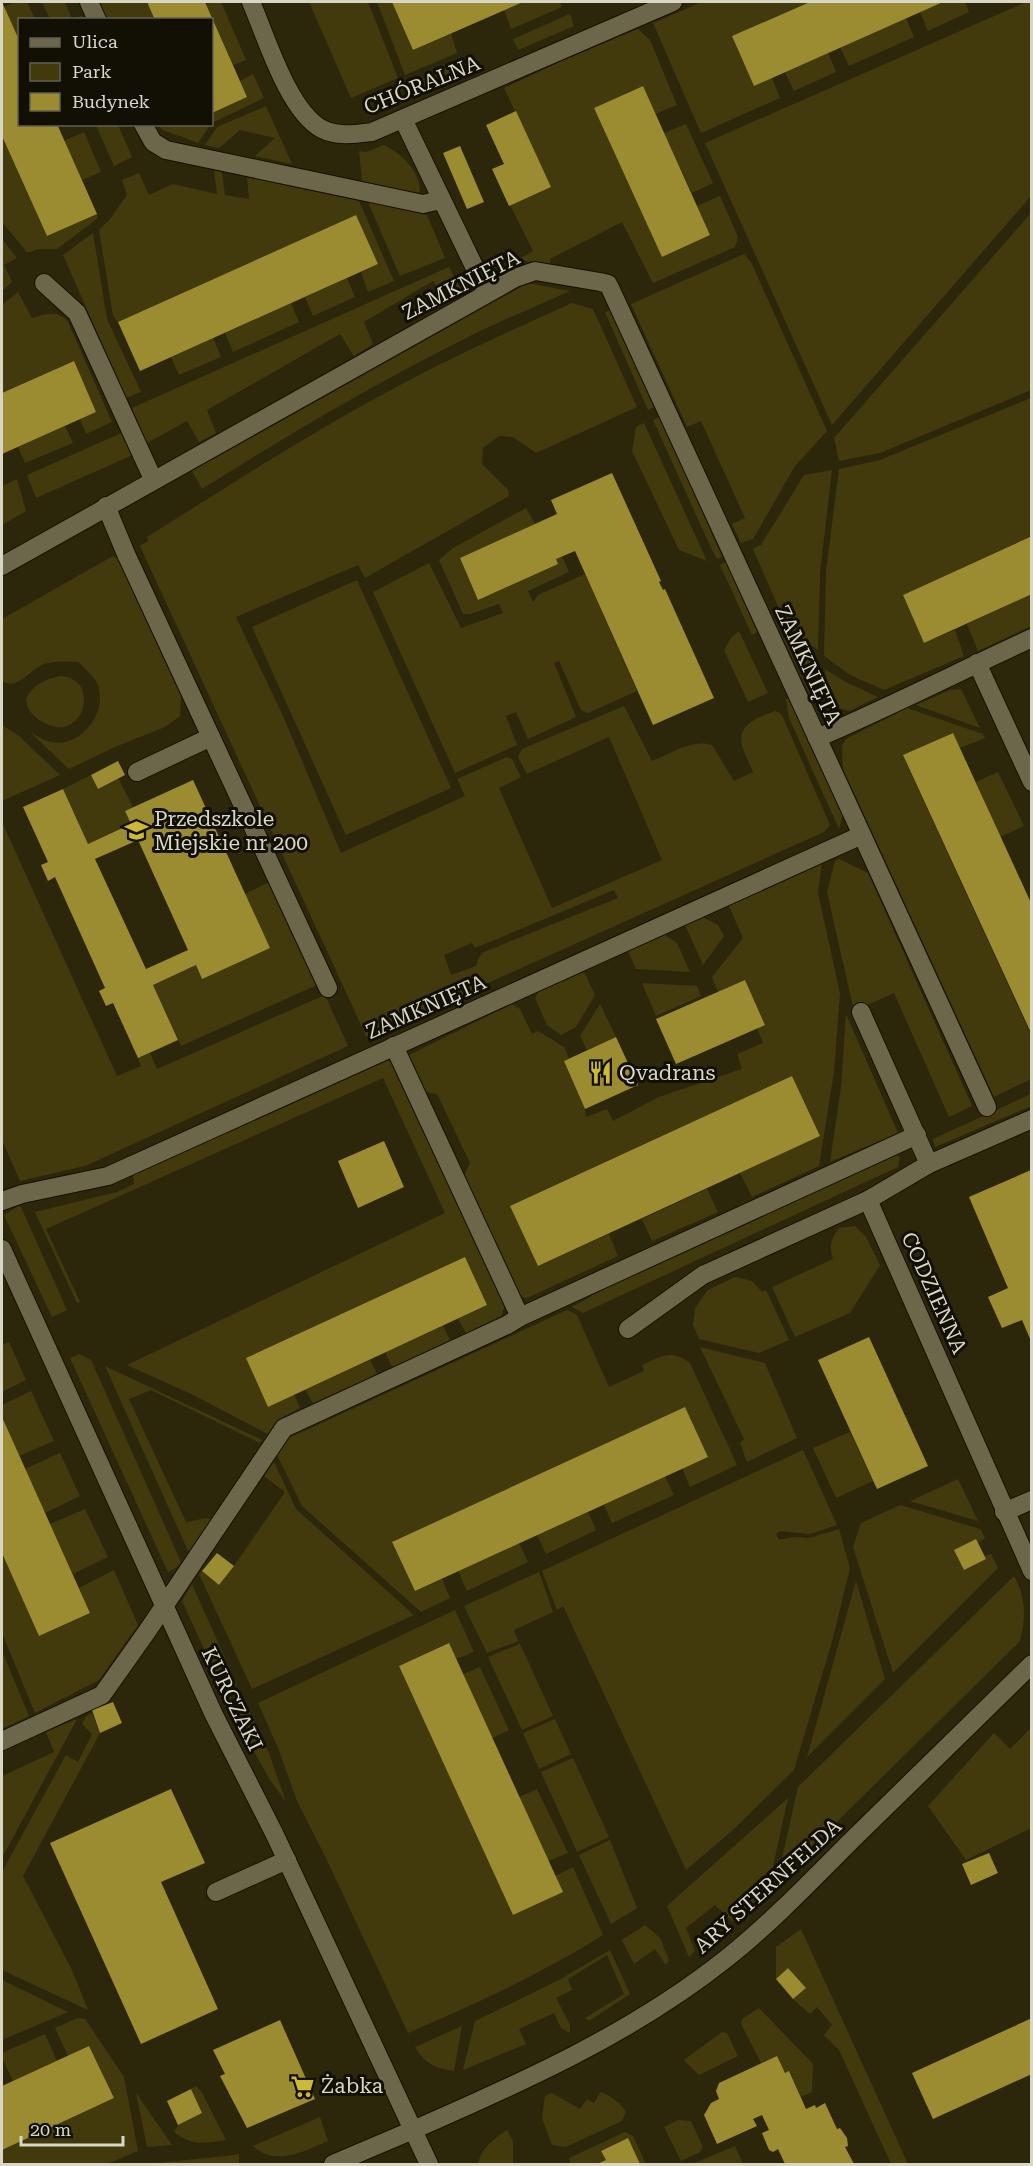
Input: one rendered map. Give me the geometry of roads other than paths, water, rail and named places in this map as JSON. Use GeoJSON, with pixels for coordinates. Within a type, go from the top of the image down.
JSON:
{"type":"FeatureCollection","features":[{"type":"Feature","properties":{"kind":"street"},"geometry":{"type":"LineString","coordinates":[[89,2],[96,18]]}},
{"type":"Feature","properties":{"kind":"street","name":"CHÓRALNA"},"geometry":{"type":"LineString","coordinates":[[251,2],[291,97],[306,116],[323,130],[348,135],[372,132],[673,2]]}},
{"type":"Feature","properties":{"kind":"street"},"geometry":{"type":"LineString","coordinates":[[403,119],[487,293]]}},
{"type":"Feature","properties":{"kind":"street"},"geometry":{"type":"LineString","coordinates":[[144,126],[153,142],[166,150],[423,204],[441,200]]}},
{"type":"Feature","properties":{"kind":"street","name":"ZAMKNIĘTA"},"geometry":{"type":"LineString","coordinates":[[2,566],[153,479],[525,273],[535,271],[608,285],[987,1107]]}},
{"type":"Feature","properties":{"kind":"street"},"geometry":{"type":"LineString","coordinates":[[44,283],[77,313],[153,479]]}},
{"type":"Feature","properties":{"kind":"street"},"geometry":{"type":"LineString","coordinates":[[106,506],[126,554],[328,988]]}},
{"type":"Feature","properties":{"kind":"street"},"geometry":{"type":"LineString","coordinates":[[817,738],[1032,639]]}},
{"type":"Feature","properties":{"kind":"street"},"geometry":{"type":"LineString","coordinates":[[977,663],[1024,746],[1032,782]]}},
{"type":"Feature","properties":{"kind":"street"},"geometry":{"type":"LineString","coordinates":[[137,772],[211,737]]}},
{"type":"Feature","properties":{"kind":"street","name":"ZAMKNIĘTA"},"geometry":{"type":"LineString","coordinates":[[2,1202],[22,1194],[108,1176],[862,835]]}},
{"type":"Feature","properties":{"kind":"street"},"geometry":{"type":"LineString","coordinates":[[861,1012],[929,1164]]}},
{"type":"Feature","properties":{"kind":"street"},"geometry":{"type":"LineString","coordinates":[[394,1046],[520,1317]]}},
{"type":"Feature","properties":{"kind":"street"},"geometry":{"type":"LineString","coordinates":[[628,1329],[703,1275],[868,1200],[929,1164],[1032,1119]]}},
{"type":"Feature","properties":{"kind":"street"},"geometry":{"type":"LineString","coordinates":[[2,1741],[102,1695],[284,1428],[917,1135]]}},
{"type":"Feature","properties":{"kind":"street","name":"CODZIENNA"},"geometry":{"type":"LineString","coordinates":[[868,1200],[1032,1571]]}},
{"type":"Feature","properties":{"kind":"street","name":"KURCZAKI"},"geometry":{"type":"LineString","coordinates":[[2,1252],[214,1715],[287,1860],[429,2164]]}},
{"type":"Feature","properties":{"kind":"street"},"geometry":{"type":"LineString","coordinates":[[1004,1512],[1032,1500]]}},
{"type":"Feature","properties":{"kind":"street","name":"ARY STERNFELDA"},"geometry":{"type":"LineString","coordinates":[[333,2164],[530,2079],[613,2036],[692,1984],[728,1958],[781,1911],[1032,1664]]}},
{"type":"Feature","properties":{"kind":"street"},"geometry":{"type":"LineString","coordinates":[[216,1892],[287,1860]]}},
{"type":"Feature","properties":{"kind":"place","name":"Przedszkole Miejskie nr 200"},"geometry":{"type":"Point","coordinates":[136,831]}},
{"type":"Feature","properties":{"kind":"place","name":"Qvadrans"},"geometry":{"type":"Point","coordinates":[601,1073]}},
{"type":"Feature","properties":{"kind":"place","name":"Żabka"},"geometry":{"type":"Point","coordinates":[303,2086]}}]}
